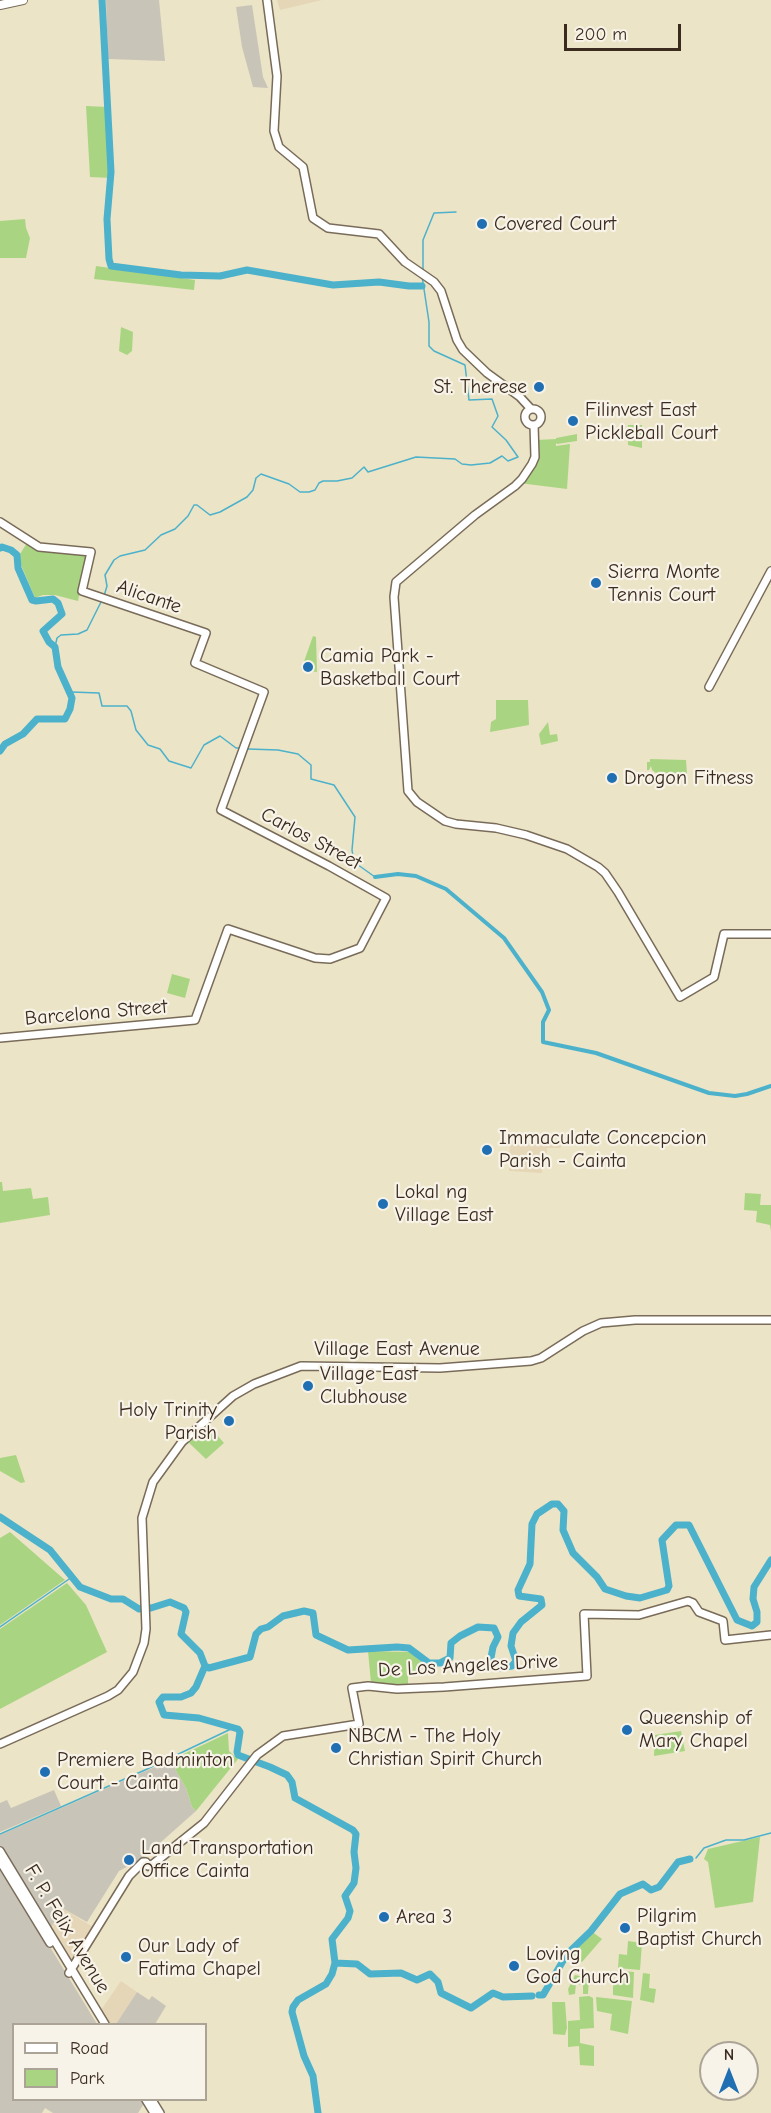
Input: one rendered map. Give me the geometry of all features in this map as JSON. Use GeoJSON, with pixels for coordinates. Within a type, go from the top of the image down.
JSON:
{"type":"FeatureCollection","features":[{"type":"Feature","properties":{"kind":"main road"},"geometry":{"type":"LineString","coordinates":[[0,5],[23,0]]}},
{"type":"Feature","properties":{"kind":"street"},"geometry":{"type":"LineString","coordinates":[[267,0],[276,63],[274,131],[279,147],[303,167],[313,218],[328,228],[379,234],[413,269],[438,285],[457,340],[463,350],[487,374],[520,397],[531,409],[536,409],[541,415],[539,422],[534,425]]}},
{"type":"Feature","properties":{"kind":"street"},"geometry":{"type":"LineString","coordinates":[[531,409],[526,413],[525,418],[534,425]]}},
{"type":"Feature","properties":{"kind":"street"},"geometry":{"type":"LineString","coordinates":[[534,425],[535,457],[522,479],[475,515],[396,582],[394,597],[408,791],[417,802],[445,821],[526,834],[567,849],[598,867],[618,892],[680,997],[714,977],[723,934],[771,934]]}},
{"type":"Feature","properties":{"kind":"street","name":"Alicante"},"geometry":{"type":"LineString","coordinates":[[0,522],[39,547],[91,552],[82,591],[206,633],[195,663],[264,692],[221,810]]}},
{"type":"Feature","properties":{"kind":"street"},"geometry":{"type":"LineString","coordinates":[[709,687],[771,571]]}},
{"type":"Feature","properties":{"kind":"street","name":"Carlos Street"},"geometry":{"type":"LineString","coordinates":[[195,1020],[228,929],[323,960],[338,958],[360,948],[386,898],[221,810]]}},
{"type":"Feature","properties":{"kind":"street","name":"Barcelona Street"},"geometry":{"type":"LineString","coordinates":[[0,1038],[195,1020]]}},
{"type":"Feature","properties":{"kind":"street","name":"Village East Avenue"},"geometry":{"type":"LineString","coordinates":[[0,1744],[118,1690],[133,1672],[141,1656],[146,1629],[142,1518],[153,1482],[182,1442],[233,1396],[254,1384],[301,1366],[440,1368],[531,1361],[541,1358],[583,1331],[601,1323],[635,1320],[771,1320]]}},
{"type":"Feature","properties":{"kind":"street","name":"De Los Angeles Drive"},"geometry":{"type":"LineString","coordinates":[[70,1971],[129,1876],[143,1862],[146,1862],[148,1866],[155,1863],[204,1823],[256,1755],[284,1737],[359,1724],[352,1688],[368,1686],[397,1689],[432,1688],[587,1676],[584,1614],[639,1615],[690,1601],[699,1612],[723,1621],[725,1640],[771,1635]]}},
{"type":"Feature","properties":{"kind":"street","name":"F. P. Felix Avenue"},"geometry":{"type":"LineString","coordinates":[[0,1851],[103,2023]]}},
{"type":"Feature","properties":{"kind":"street","name":"F. P. Felix Avenue"},"geometry":{"type":"LineString","coordinates":[[0,1861],[70,1971]]}},
{"type":"Feature","properties":{"kind":"street","name":"F. P. Felix Avenue"},"geometry":{"type":"LineString","coordinates":[[97,2016],[99,2023]]}},
{"type":"Feature","properties":{"kind":"shaded area"},"geometry":{"type":"Polygon","coordinates":[[[106,0],[159,0],[165,61],[108,59],[106,0]]]}},
{"type":"Feature","properties":{"kind":"shaded area"},"geometry":{"type":"Polygon","coordinates":[[[277,0],[322,0],[280,10],[277,0]]]}},
{"type":"Feature","properties":{"kind":"shaded area"},"geometry":{"type":"Polygon","coordinates":[[[252,5],[263,77],[268,88],[253,87],[242,47],[236,7],[252,5]]]}},
{"type":"Feature","properties":{"kind":"shaded area"},"geometry":{"type":"Polygon","coordinates":[[[510,1141],[560,1142],[561,1148],[547,1148],[547,1153],[543,1154],[542,1173],[509,1171],[510,1141]]]}},
{"type":"Feature","properties":{"kind":"shaded area"},"geometry":{"type":"Polygon","coordinates":[[[173,1759],[177,1767],[175,1769],[196,1811],[142,1859],[119,1871],[87,1922],[62,1908],[50,1929],[0,1846],[0,1835],[173,1759]]]}},
{"type":"Feature","properties":{"kind":"shaded area"},"geometry":{"type":"Polygon","coordinates":[[[54,1790],[61,1806],[0,1832],[0,1803],[7,1800],[11,1808],[54,1790]]]}},
{"type":"Feature","properties":{"kind":"shaded area"},"geometry":{"type":"Polygon","coordinates":[[[0,1865],[96,2023],[12,2023],[12,2101],[145,2102],[138,2113],[53,2113],[45,2108],[42,2113],[0,2113],[0,1865]]]}},
{"type":"Feature","properties":{"kind":"shaded area"},"geometry":{"type":"Polygon","coordinates":[[[62,1908],[93,1927],[71,1963],[50,1929],[62,1908]]]}},
{"type":"Feature","properties":{"kind":"shaded area"},"geometry":{"type":"Polygon","coordinates":[[[121,1981],[137,1992],[117,2023],[109,2023],[101,2010],[121,1981]]]}},
{"type":"Feature","properties":{"kind":"shaded area"},"geometry":{"type":"Polygon","coordinates":[[[137,1992],[149,2000],[152,1996],[166,2006],[156,2023],[117,2023],[137,1992]]]}},
{"type":"Feature","properties":{"kind":"green space"},"geometry":{"type":"Polygon","coordinates":[[[86,106],[108,107],[112,178],[90,177],[86,106]]]}},
{"type":"Feature","properties":{"kind":"green space"},"geometry":{"type":"Polygon","coordinates":[[[25,219],[30,238],[26,258],[0,258],[0,221],[25,219]]]}},
{"type":"Feature","properties":{"kind":"green space"},"geometry":{"type":"Polygon","coordinates":[[[96,266],[195,280],[194,290],[94,279],[96,266]]]}},
{"type":"Feature","properties":{"kind":"green space"},"geometry":{"type":"Polygon","coordinates":[[[121,327],[133,332],[132,351],[127,355],[119,351],[121,327]]]}},
{"type":"Feature","properties":{"kind":"green space"},"geometry":{"type":"Polygon","coordinates":[[[628,425],[642,425],[642,448],[628,445],[628,425]]]}},
{"type":"Feature","properties":{"kind":"green space"},"geometry":{"type":"Polygon","coordinates":[[[577,434],[577,441],[556,443],[556,446],[570,444],[567,489],[519,483],[529,473],[536,440],[556,439],[577,434]]]}},
{"type":"Feature","properties":{"kind":"green space"},"geometry":{"type":"Polygon","coordinates":[[[27,543],[88,554],[78,601],[55,595],[35,598],[21,565],[20,554],[27,543]]]}},
{"type":"Feature","properties":{"kind":"green space"},"geometry":{"type":"Polygon","coordinates":[[[313,636],[316,637],[317,672],[301,670],[313,636]]]}},
{"type":"Feature","properties":{"kind":"green space"},"geometry":{"type":"Polygon","coordinates":[[[496,700],[528,700],[529,725],[490,732],[491,722],[496,719],[496,700]]]}},
{"type":"Feature","properties":{"kind":"green space"},"geometry":{"type":"Polygon","coordinates":[[[548,722],[550,735],[557,734],[558,741],[541,745],[539,734],[548,722]]]}},
{"type":"Feature","properties":{"kind":"green space"},"geometry":{"type":"Polygon","coordinates":[[[650,759],[686,760],[687,774],[656,773],[651,766],[647,770],[647,762],[650,762],[650,759]]]}},
{"type":"Feature","properties":{"kind":"green space"},"geometry":{"type":"Polygon","coordinates":[[[172,974],[190,979],[185,998],[167,993],[172,974]]]}},
{"type":"Feature","properties":{"kind":"green space"},"geometry":{"type":"Polygon","coordinates":[[[0,1182],[2,1182],[3,1191],[31,1188],[33,1199],[48,1197],[50,1215],[0,1223],[0,1182]]]}},
{"type":"Feature","properties":{"kind":"green space"},"geometry":{"type":"Polygon","coordinates":[[[745,1193],[761,1194],[760,1205],[771,1205],[771,1231],[770,1225],[756,1222],[757,1211],[744,1210],[745,1193]]]}},
{"type":"Feature","properties":{"kind":"green space"},"geometry":{"type":"Polygon","coordinates":[[[207,1424],[224,1443],[206,1459],[187,1441],[207,1424]]]}},
{"type":"Feature","properties":{"kind":"green space"},"geometry":{"type":"Polygon","coordinates":[[[16,1455],[25,1482],[21,1483],[0,1471],[0,1458],[16,1455]]]}},
{"type":"Feature","properties":{"kind":"green space"},"geometry":{"type":"Polygon","coordinates":[[[10,1532],[65,1580],[0,1625],[0,1538],[10,1532]]]}},
{"type":"Feature","properties":{"kind":"green space"},"geometry":{"type":"Polygon","coordinates":[[[67,1583],[86,1605],[107,1652],[0,1709],[0,1629],[67,1583]]]}},
{"type":"Feature","properties":{"kind":"green space"},"geometry":{"type":"Polygon","coordinates":[[[368,1651],[410,1652],[423,1663],[415,1672],[408,1672],[408,1685],[371,1683],[368,1651]]]}},
{"type":"Feature","properties":{"kind":"green space"},"geometry":{"type":"Polygon","coordinates":[[[681,1731],[685,1751],[654,1756],[655,1735],[681,1731]]]}},
{"type":"Feature","properties":{"kind":"green space"},"geometry":{"type":"Polygon","coordinates":[[[228,1733],[229,1751],[238,1759],[196,1811],[175,1769],[177,1767],[173,1759],[228,1733]]]}},
{"type":"Feature","properties":{"kind":"green space"},"geometry":{"type":"Polygon","coordinates":[[[760,1837],[753,1902],[715,1908],[708,1862],[704,1859],[708,1849],[760,1837]]]}},
{"type":"Feature","properties":{"kind":"green space"},"geometry":{"type":"Polygon","coordinates":[[[591,1931],[602,1939],[582,1962],[570,1952],[591,1931]]]}},
{"type":"Feature","properties":{"kind":"green space"},"geometry":{"type":"Polygon","coordinates":[[[628,1941],[642,1943],[640,1970],[618,1968],[619,1954],[627,1955],[628,1941]]]}},
{"type":"Feature","properties":{"kind":"green space"},"geometry":{"type":"Polygon","coordinates":[[[621,1971],[634,1972],[633,1998],[613,1995],[613,1983],[619,1984],[621,1971]]]}},
{"type":"Feature","properties":{"kind":"green space"},"geometry":{"type":"Polygon","coordinates":[[[643,1973],[650,1974],[649,1988],[656,1989],[654,2003],[640,2000],[643,1973]]]}},
{"type":"Feature","properties":{"kind":"green space"},"geometry":{"type":"Polygon","coordinates":[[[575,1975],[589,1978],[588,1994],[583,1994],[583,1985],[576,1984],[575,1994],[569,1995],[568,1989],[575,1975]]]}},
{"type":"Feature","properties":{"kind":"green space"},"geometry":{"type":"Polygon","coordinates":[[[579,1997],[593,1998],[594,2028],[580,2029],[580,2043],[594,2046],[594,2066],[580,2065],[579,2046],[568,2047],[568,2021],[580,2020],[579,1997]]]}},
{"type":"Feature","properties":{"kind":"green space"},"geometry":{"type":"Polygon","coordinates":[[[596,1997],[632,2001],[628,2034],[610,2030],[612,2014],[597,2011],[596,1997]]]}},
{"type":"Feature","properties":{"kind":"green space"},"geometry":{"type":"Polygon","coordinates":[[[552,2002],[565,2002],[567,2028],[565,2035],[553,2034],[552,2002]]]}},
{"type":"Feature","properties":{"kind":"waterway"},"geometry":{"type":"LineString","coordinates":[[102,0],[111,172],[107,219],[111,266],[181,275],[220,276],[247,270],[333,285],[379,282],[422,286]]}},
{"type":"Feature","properties":{"kind":"waterway"},"geometry":{"type":"LineString","coordinates":[[423,272],[423,240],[434,213],[456,212]]}},
{"type":"Feature","properties":{"kind":"waterway"},"geometry":{"type":"LineString","coordinates":[[104,596],[107,586],[105,575],[114,560],[120,556],[145,550],[161,535],[175,529],[188,516],[194,505],[210,515],[247,497],[253,490],[256,478],[261,474],[289,484],[300,492],[309,492],[315,490],[323,481],[352,478],[364,467],[368,472],[416,457],[455,459],[462,464],[471,465],[490,463],[502,456],[508,461],[518,457],[506,440],[492,427],[498,416],[492,399],[469,400],[465,365],[434,351],[429,346],[429,322],[422,276]]}},
{"type":"Feature","properties":{"kind":"waterway"},"geometry":{"type":"LineString","coordinates":[[0,548],[11,550],[17,555],[18,568],[32,600],[53,599],[58,603],[62,614],[43,631],[55,647],[58,667],[72,698],[65,719],[37,719],[23,734],[5,744],[0,751]]}},
{"type":"Feature","properties":{"kind":"waterway"},"geometry":{"type":"LineString","coordinates":[[55,647],[57,638],[61,635],[78,634],[87,630],[102,600]]}},
{"type":"Feature","properties":{"kind":"waterway"},"geometry":{"type":"LineString","coordinates":[[71,692],[99,693],[102,706],[127,706],[131,711],[136,730],[148,745],[160,749],[169,761],[191,768],[204,745],[220,736],[236,748],[240,748]]}},
{"type":"Feature","properties":{"kind":"waterway"},"geometry":{"type":"LineString","coordinates":[[248,749],[278,750],[298,754],[311,765],[311,779],[334,785],[355,817],[352,850],[354,862],[375,877]]}},
{"type":"Feature","properties":{"kind":"waterway"},"geometry":{"type":"LineString","coordinates":[[375,877],[398,874],[416,876],[446,889],[504,938],[542,992],[549,1010],[543,1022],[543,1042],[596,1053],[709,1093],[735,1096],[771,1086]]}},
{"type":"Feature","properties":{"kind":"waterway"},"geometry":{"type":"LineString","coordinates":[[205,1666],[209,1668],[250,1657],[256,1634],[261,1629],[268,1627],[283,1616],[304,1611],[313,1613],[316,1635],[348,1650],[409,1648],[429,1663],[440,1663],[450,1658],[451,1643],[460,1636],[478,1627],[494,1628],[498,1637],[493,1647],[490,1663],[493,1667],[498,1668],[512,1666],[516,1661],[511,1646],[513,1633],[521,1622],[542,1605],[541,1599],[519,1596],[518,1590],[530,1564],[532,1524],[537,1514],[552,1504],[558,1504],[564,1511],[563,1530],[573,1553],[597,1577],[605,1589],[626,1596],[640,1598],[667,1590],[669,1586],[662,1540],[676,1525],[689,1525],[737,1620],[752,1626],[757,1622],[753,1599],[754,1587],[771,1560]]}},
{"type":"Feature","properties":{"kind":"waterway"},"geometry":{"type":"LineString","coordinates":[[0,1517],[50,1550],[80,1587],[111,1599],[123,1599],[139,1609],[170,1602],[184,1608],[186,1612],[181,1634],[200,1653],[205,1666]]}},
{"type":"Feature","properties":{"kind":"waterway"},"geometry":{"type":"LineString","coordinates":[[0,1627],[72,1577]]}},
{"type":"Feature","properties":{"kind":"waterway"},"geometry":{"type":"LineString","coordinates":[[205,1666],[191,1693],[181,1697],[163,1697],[159,1702],[164,1715],[199,1718],[238,1729],[240,1732],[238,1755],[287,1775],[292,1782],[295,1798],[353,1830],[356,1834],[354,1883],[345,1896],[350,1911],[348,1918],[332,1939],[335,1963],[332,1974],[326,1984],[298,2000],[292,2012],[304,2056],[313,2076],[318,2113]]}},
{"type":"Feature","properties":{"kind":"waterway"},"geometry":{"type":"LineString","coordinates":[[0,1834],[233,1728]]}},
{"type":"Feature","properties":{"kind":"waterway"},"geometry":{"type":"LineString","coordinates":[[696,1858],[704,1848],[726,1840],[744,1840],[771,1833]]}},
{"type":"Feature","properties":{"kind":"waterway"},"geometry":{"type":"LineString","coordinates":[[539,1995],[543,1995],[567,1954],[591,1931],[620,1894],[643,1884],[651,1890],[659,1887],[678,1862],[690,1859]]}},
{"type":"Feature","properties":{"kind":"waterway"},"geometry":{"type":"LineString","coordinates":[[335,1963],[357,1964],[370,1974],[401,1973],[417,1980],[430,1974],[438,1982],[441,1993],[471,2008],[493,1993],[503,1997],[532,1996]]}},
{"type":"Feature","properties":{"kind":"place","name":"Covered Court"},"geometry":{"type":"Point","coordinates":[482,224]}},
{"type":"Feature","properties":{"kind":"place","name":"St. Therese"},"geometry":{"type":"Point","coordinates":[539,387]}},
{"type":"Feature","properties":{"kind":"place","name":"Filinvest East Pickleball Court"},"geometry":{"type":"Point","coordinates":[573,421]}},
{"type":"Feature","properties":{"kind":"place","name":"Sierra Monte Tennis Court"},"geometry":{"type":"Point","coordinates":[596,583]}},
{"type":"Feature","properties":{"kind":"place","name":"Camia Park - Basketball Court"},"geometry":{"type":"Point","coordinates":[308,667]}},
{"type":"Feature","properties":{"kind":"place","name":"Drogon Fitness"},"geometry":{"type":"Point","coordinates":[612,778]}},
{"type":"Feature","properties":{"kind":"place","name":"Immaculate Concepcion Parish - Cainta"},"geometry":{"type":"Point","coordinates":[487,1150]}},
{"type":"Feature","properties":{"kind":"place","name":"Lokal ng Village East"},"geometry":{"type":"Point","coordinates":[383,1204]}},
{"type":"Feature","properties":{"kind":"place","name":"Village East Clubhouse"},"geometry":{"type":"Point","coordinates":[308,1386]}},
{"type":"Feature","properties":{"kind":"place","name":"Holy Trinity Parish"},"geometry":{"type":"Point","coordinates":[229,1421]}},
{"type":"Feature","properties":{"kind":"place","name":"Queenship of Mary Chapel"},"geometry":{"type":"Point","coordinates":[627,1730]}},
{"type":"Feature","properties":{"kind":"place","name":"NBCM - The Holy Christian Spirit Church"},"geometry":{"type":"Point","coordinates":[336,1748]}},
{"type":"Feature","properties":{"kind":"place","name":"Premiere Badminton Court - Cainta"},"geometry":{"type":"Point","coordinates":[45,1772]}},
{"type":"Feature","properties":{"kind":"place","name":"Land Transportation Office Cainta"},"geometry":{"type":"Point","coordinates":[129,1860]}},
{"type":"Feature","properties":{"kind":"place","name":"Area 3"},"geometry":{"type":"Point","coordinates":[384,1917]}},
{"type":"Feature","properties":{"kind":"place","name":"Pilgrim Baptist Church"},"geometry":{"type":"Point","coordinates":[625,1928]}},
{"type":"Feature","properties":{"kind":"place","name":"Our Lady of Fatima Chapel"},"geometry":{"type":"Point","coordinates":[126,1957]}},
{"type":"Feature","properties":{"kind":"place","name":"Loving God Church"},"geometry":{"type":"Point","coordinates":[514,1966]}}]}
